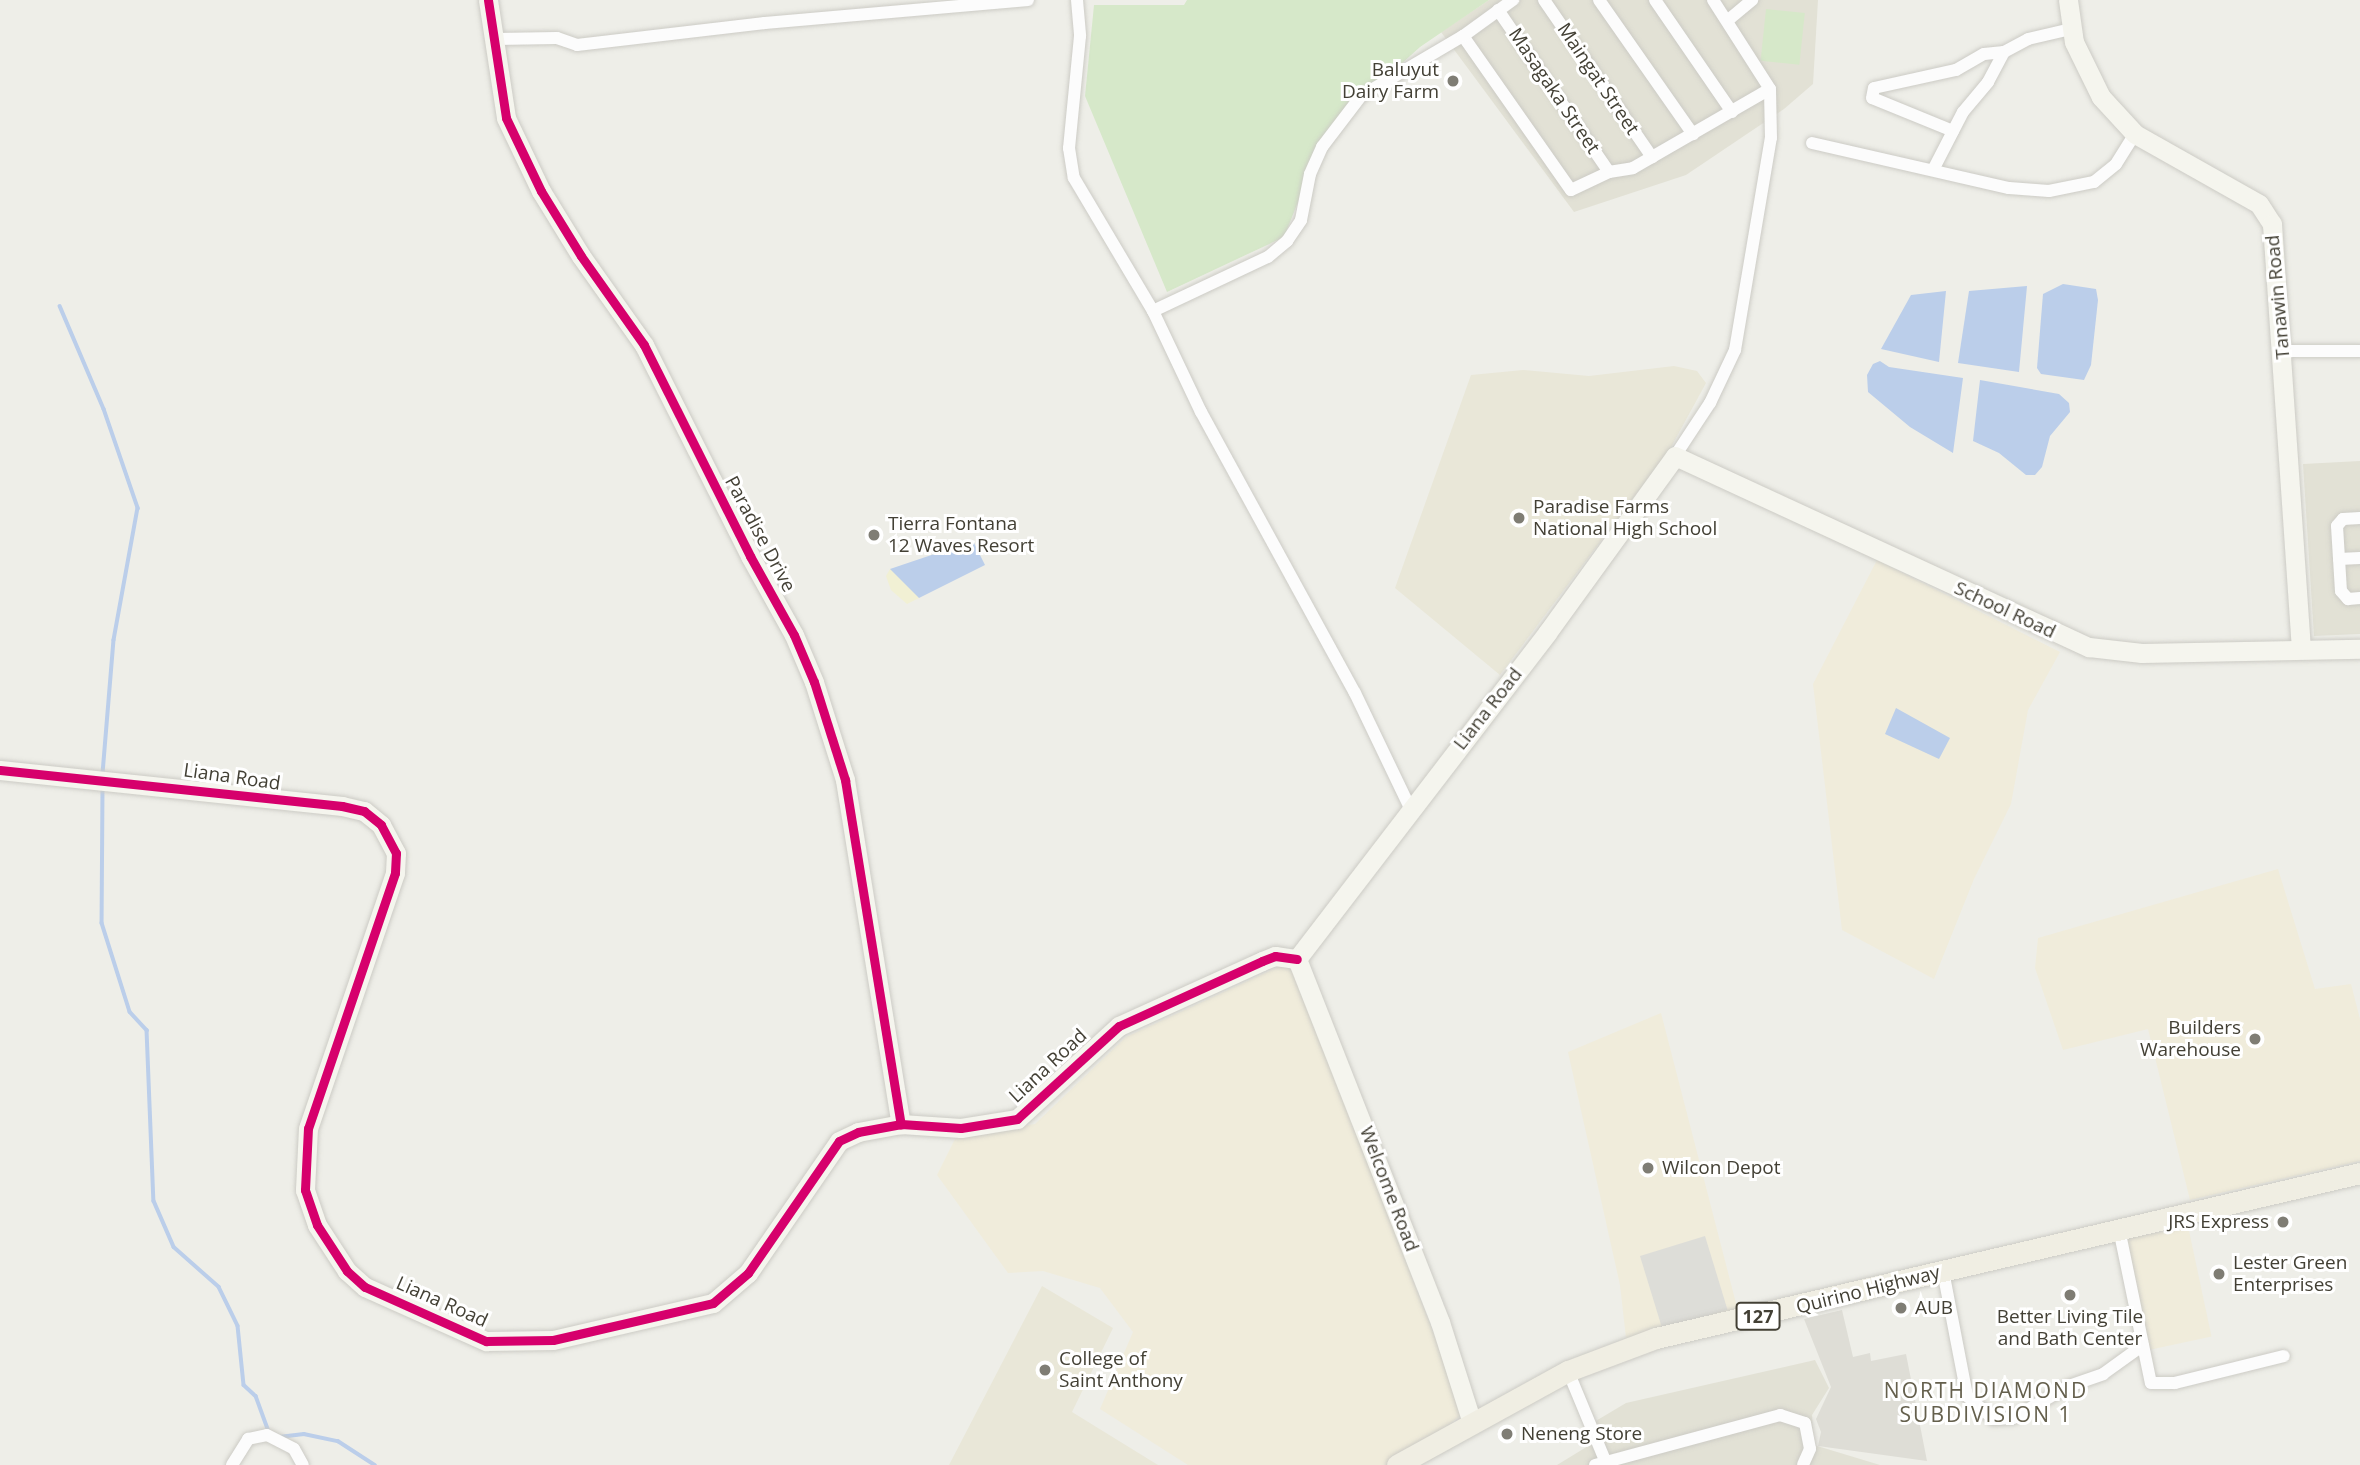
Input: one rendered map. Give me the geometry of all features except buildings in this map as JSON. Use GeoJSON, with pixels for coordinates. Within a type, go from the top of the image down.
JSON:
{"type":"FeatureCollection","features":[{"type":"Feature","properties":{"kind":"main road","name":"Quirino Highway"},"geometry":{"type":"LineString","coordinates":[[1397,1465],[1568,1371],[1656,1338],[2360,1173]]}},
{"type":"Feature","properties":{"kind":"street","name":"Paradise Drive"},"geometry":{"type":"LineString","coordinates":[[488,0],[506,118],[541,191],[645,345],[750,556],[794,635],[814,682],[845,780],[901,1124]]}},
{"type":"Feature","properties":{"kind":"street"},"geometry":{"type":"LineString","coordinates":[[496,39],[557,38],[577,45],[765,23],[1028,0]]}},
{"type":"Feature","properties":{"kind":"street"},"geometry":{"type":"LineString","coordinates":[[1077,0],[1080,36],[1070,166],[1093,213],[1153,311],[1201,412],[1355,693],[1411,810]]}},
{"type":"Feature","properties":{"kind":"street"},"geometry":{"type":"LineString","coordinates":[[1153,311],[1268,257],[1287,241],[1301,220],[1310,174],[1322,147],[1361,96],[1463,36],[1513,0]]}},
{"type":"Feature","properties":{"kind":"street","name":"Maingat Street"},"geometry":{"type":"LineString","coordinates":[[1544,0],[1652,158]]}},
{"type":"Feature","properties":{"kind":"street"},"geometry":{"type":"LineString","coordinates":[[1599,0],[1693,134]]}},
{"type":"Feature","properties":{"kind":"street"},"geometry":{"type":"LineString","coordinates":[[1655,0],[1732,112]]}},
{"type":"Feature","properties":{"kind":"street"},"geometry":{"type":"LineString","coordinates":[[1675,456],[1710,403],[1735,350],[1771,138],[1770,89],[1713,0]]}},
{"type":"Feature","properties":{"kind":"street"},"geometry":{"type":"LineString","coordinates":[[1727,21],[1752,0]]}},
{"type":"Feature","properties":{"kind":"street","name":"Tanawin Road"},"geometry":{"type":"LineString","coordinates":[[2068,0],[2071,29],[2081,63],[2101,97],[2135,134],[2210,173],[2264,209],[2272,224],[2283,351],[2301,649]]}},
{"type":"Feature","properties":{"kind":"street","name":"Masagaka Street"},"geometry":{"type":"LineString","coordinates":[[1498,10],[1609,172]]}},
{"type":"Feature","properties":{"kind":"street"},"geometry":{"type":"LineString","coordinates":[[1954,131],[1872,98],[1874,88],[1956,70],[1984,54],[2004,52],[2028,39],[2071,29]]}},
{"type":"Feature","properties":{"kind":"street"},"geometry":{"type":"LineString","coordinates":[[1463,36],[1560,180],[1572,190],[1609,172],[1625,171],[1652,158],[1770,89]]}},
{"type":"Feature","properties":{"kind":"street"},"geometry":{"type":"LineString","coordinates":[[1933,170],[1954,131],[2004,52]]}},
{"type":"Feature","properties":{"kind":"street"},"geometry":{"type":"LineString","coordinates":[[1812,143],[2009,188],[2068,188],[2105,174],[2135,134]]}},
{"type":"Feature","properties":{"kind":"street"},"geometry":{"type":"LineString","coordinates":[[2283,351],[2360,351]]}},
{"type":"Feature","properties":{"kind":"street","name":"Liana Road"},"geometry":{"type":"LineString","coordinates":[[0,770],[123,780],[314,806],[342,806],[364,811],[388,834],[396,853],[395,873],[308,1128],[305,1190],[317,1225],[348,1270],[365,1287],[471,1338],[507,1342],[553,1340],[713,1303],[748,1273],[839,1141],[858,1132],[901,1124],[961,1128],[1017,1119],[1119,1026],[1275,956],[1297,960],[1675,456]]}},
{"type":"Feature","properties":{"kind":"street","name":"School Road"},"geometry":{"type":"LineString","coordinates":[[1675,456],[2089,648],[2142,653],[2360,649]]}},
{"type":"Feature","properties":{"kind":"street"},"geometry":{"type":"LineString","coordinates":[[2360,518],[2339,521],[2343,596],[2360,598]]}},
{"type":"Feature","properties":{"kind":"street"},"geometry":{"type":"LineString","coordinates":[[2339,559],[2360,558]]}},
{"type":"Feature","properties":{"kind":"street","name":"Welcome Road"},"geometry":{"type":"LineString","coordinates":[[1297,960],[1440,1322],[1472,1423]]}},
{"type":"Feature","properties":{"kind":"street"},"geometry":{"type":"LineString","coordinates":[[2119,1229],[2151,1383],[2175,1383],[2284,1356]]}},
{"type":"Feature","properties":{"kind":"street"},"geometry":{"type":"LineString","coordinates":[[1942,1272],[1967,1396],[1993,1419],[2013,1418],[2069,1386],[2103,1374],[2143,1345]]}},
{"type":"Feature","properties":{"kind":"street"},"geometry":{"type":"LineString","coordinates":[[1568,1371],[1602,1463],[1780,1415],[1805,1423],[1810,1449],[1803,1465]]}},
{"type":"Feature","properties":{"kind":"street"},"geometry":{"type":"LineString","coordinates":[[232,1465],[248,1439],[267,1435],[294,1449],[303,1465]]}},
{"type":"Feature","properties":{"kind":"shaded area"},"geometry":{"type":"Polygon","coordinates":[[[1187,0],[1489,0],[1420,47],[1326,132],[1284,237],[1167,292],[1085,96],[1094,5],[1184,5],[1187,0]]]}},
{"type":"Feature","properties":{"kind":"shaded area"},"geometry":{"type":"Polygon","coordinates":[[[1489,0],[1818,0],[1813,84],[1784,109],[1686,175],[1574,212],[1441,32],[1489,0]]]}},
{"type":"Feature","properties":{"kind":"shaded area"},"geometry":{"type":"Polygon","coordinates":[[[1766,9],[1805,13],[1799,65],[1761,61],[1766,9]]]}},
{"type":"Feature","properties":{"kind":"shaded area","name":"Paradise Farms National High School"},"geometry":{"type":"Polygon","coordinates":[[[1674,366],[1697,371],[1706,383],[1670,449],[1500,675],[1395,588],[1471,375],[1523,370],[1589,376],[1674,366]]]}},
{"type":"Feature","properties":{"kind":"shaded area"},"geometry":{"type":"Polygon","coordinates":[[[2360,461],[2360,634],[2314,636],[2303,464],[2360,461]]]}},
{"type":"Feature","properties":{"kind":"shaded area"},"geometry":{"type":"Polygon","coordinates":[[[1877,560],[2060,652],[2028,710],[2011,804],[1974,879],[1934,979],[1842,930],[1813,684],[1877,560]]]}},
{"type":"Feature","properties":{"kind":"shaded area","name":"Builders Warehouse"},"geometry":{"type":"Polygon","coordinates":[[[2278,869],[2315,989],[2351,984],[2360,1019],[2360,1161],[2190,1200],[2148,1029],[2063,1050],[2035,968],[2038,938],[2278,869]]]}},
{"type":"Feature","properties":{"kind":"shaded area"},"geometry":{"type":"Polygon","coordinates":[[[1291,961],[1464,1413],[1396,1465],[1188,1465],[1100,1409],[1133,1332],[1100,1288],[1043,1271],[1008,1273],[937,1175],[956,1137],[1035,1124],[1126,1037],[1291,961]]]}},
{"type":"Feature","properties":{"kind":"shaded area","name":"Wilcon Depot"},"geometry":{"type":"Polygon","coordinates":[[[1661,1013],[1738,1311],[1626,1338],[1620,1285],[1568,1052],[1661,1013]]]}},
{"type":"Feature","properties":{"kind":"shaded area"},"geometry":{"type":"Polygon","coordinates":[[[2188,1226],[2211,1337],[2150,1350],[2126,1239],[2188,1226]]]}},
{"type":"Feature","properties":{"kind":"shaded area"},"geometry":{"type":"Polygon","coordinates":[[[1705,1236],[1728,1310],[1662,1330],[1640,1256],[1705,1236]]]}},
{"type":"Feature","properties":{"kind":"shaded area","name":"College of Saint Anthony"},"geometry":{"type":"Polygon","coordinates":[[[1042,1286],[1113,1328],[1072,1412],[1158,1465],[949,1465],[1042,1286]]]}},
{"type":"Feature","properties":{"kind":"shaded area"},"geometry":{"type":"Polygon","coordinates":[[[1842,1310],[1853,1357],[1870,1353],[1871,1361],[1906,1354],[1927,1461],[1818,1446],[1821,1432],[1816,1419],[1831,1387],[1804,1319],[1842,1310]]]}},
{"type":"Feature","properties":{"kind":"shaded area"},"geometry":{"type":"Polygon","coordinates":[[[1815,1360],[1829,1388],[1812,1415],[1814,1445],[1880,1465],[1557,1465],[1593,1443],[1589,1425],[1626,1403],[1815,1360]]]}},
{"type":"Feature","properties":{"kind":"sand"},"geometry":{"type":"Polygon","coordinates":[[[890,569],[901,569],[919,598],[907,604],[891,590],[886,576],[890,569]]]}},
{"type":"Feature","properties":{"kind":"water"},"geometry":{"type":"Polygon","coordinates":[[[2063,284],[2096,289],[2098,300],[2091,365],[2084,380],[2041,374],[2037,368],[2043,294],[2063,284]]]}},
{"type":"Feature","properties":{"kind":"water"},"geometry":{"type":"Polygon","coordinates":[[[2027,286],[2019,372],[1958,363],[1969,291],[2027,286]]]}},
{"type":"Feature","properties":{"kind":"water"},"geometry":{"type":"Polygon","coordinates":[[[1946,291],[1939,362],[1881,349],[1911,295],[1946,291]]]}},
{"type":"Feature","properties":{"kind":"water"},"geometry":{"type":"Polygon","coordinates":[[[1880,361],[1889,367],[1963,378],[1953,453],[1910,427],[1868,392],[1867,375],[1873,364],[1880,361]]]}},
{"type":"Feature","properties":{"kind":"water"},"geometry":{"type":"Polygon","coordinates":[[[1980,380],[2059,394],[2069,403],[2070,412],[2050,436],[2042,467],[2035,475],[2026,475],[1999,453],[1973,441],[1980,380]]]}},
{"type":"Feature","properties":{"kind":"water"},"geometry":{"type":"Polygon","coordinates":[[[973,541],[985,565],[919,598],[890,569],[973,541]]]}},
{"type":"Feature","properties":{"kind":"water"},"geometry":{"type":"Polygon","coordinates":[[[1896,708],[1950,738],[1939,759],[1885,734],[1896,708]]]}},
{"type":"Feature","properties":{"kind":"waterway"},"geometry":{"type":"LineString","coordinates":[[60,306],[104,409],[138,508],[114,640],[103,773]]}},
{"type":"Feature","properties":{"kind":"waterway"},"geometry":{"type":"LineString","coordinates":[[103,788],[102,923],[130,1012],[147,1030],[154,1201],[174,1247],[219,1287],[238,1326],[244,1385],[256,1396],[269,1432]]}},
{"type":"Feature","properties":{"kind":"waterway"},"geometry":{"type":"LineString","coordinates":[[279,1437],[304,1434],[338,1441],[375,1465]]}},
{"type":"Feature","properties":{"kind":"cycle path"},"geometry":{"type":"LineString","coordinates":[[488,0],[506,118],[541,191],[581,256],[644,345],[750,556],[794,635],[814,682],[845,780],[901,1124]]}},
{"type":"Feature","properties":{"kind":"cycle path"},"geometry":{"type":"LineString","coordinates":[[0,770],[342,806],[364,811],[381,825],[396,853],[395,873],[308,1128],[305,1190],[317,1225],[347,1271],[365,1287],[486,1341],[553,1340],[713,1303],[748,1273],[839,1141],[858,1132],[901,1124],[961,1128],[1017,1119],[1119,1026],[1275,956],[1297,959]]}},
{"type":"Feature","properties":{"kind":"place","name":"Baluyut Dairy Farm"},"geometry":{"type":"Point","coordinates":[1453,81]}},
{"type":"Feature","properties":{"kind":"place","name":"Paradise Farms National High School"},"geometry":{"type":"Point","coordinates":[1519,518]}},
{"type":"Feature","properties":{"kind":"place","name":"Tierra Fontana 12 Waves Resort"},"geometry":{"type":"Point","coordinates":[874,535]}},
{"type":"Feature","properties":{"kind":"place","name":"Builders Warehouse"},"geometry":{"type":"Point","coordinates":[2255,1039]}},
{"type":"Feature","properties":{"kind":"place","name":"Wilcon Depot"},"geometry":{"type":"Point","coordinates":[1648,1168]}},
{"type":"Feature","properties":{"kind":"place","name":"JRS Express"},"geometry":{"type":"Point","coordinates":[2283,1222]}},
{"type":"Feature","properties":{"kind":"place","name":"Lester Green Enterprises"},"geometry":{"type":"Point","coordinates":[2219,1274]}},
{"type":"Feature","properties":{"kind":"place","name":"Better Living Tile and Bath Center"},"geometry":{"type":"Point","coordinates":[2070,1295]}},
{"type":"Feature","properties":{"kind":"place","name":"AUB"},"geometry":{"type":"Point","coordinates":[1901,1308]}},
{"type":"Feature","properties":{"kind":"place","name":"College of Saint Anthony"},"geometry":{"type":"Point","coordinates":[1045,1370]}},
{"type":"Feature","properties":{"kind":"place","name":"Neneng Store"},"geometry":{"type":"Point","coordinates":[1507,1434]}},
{"type":"Feature","properties":{"kind":"district","name":"NORTH DIAMOND SUBDIVISION 1"},"geometry":{"type":"Point","coordinates":[1986,1402]}}]}
